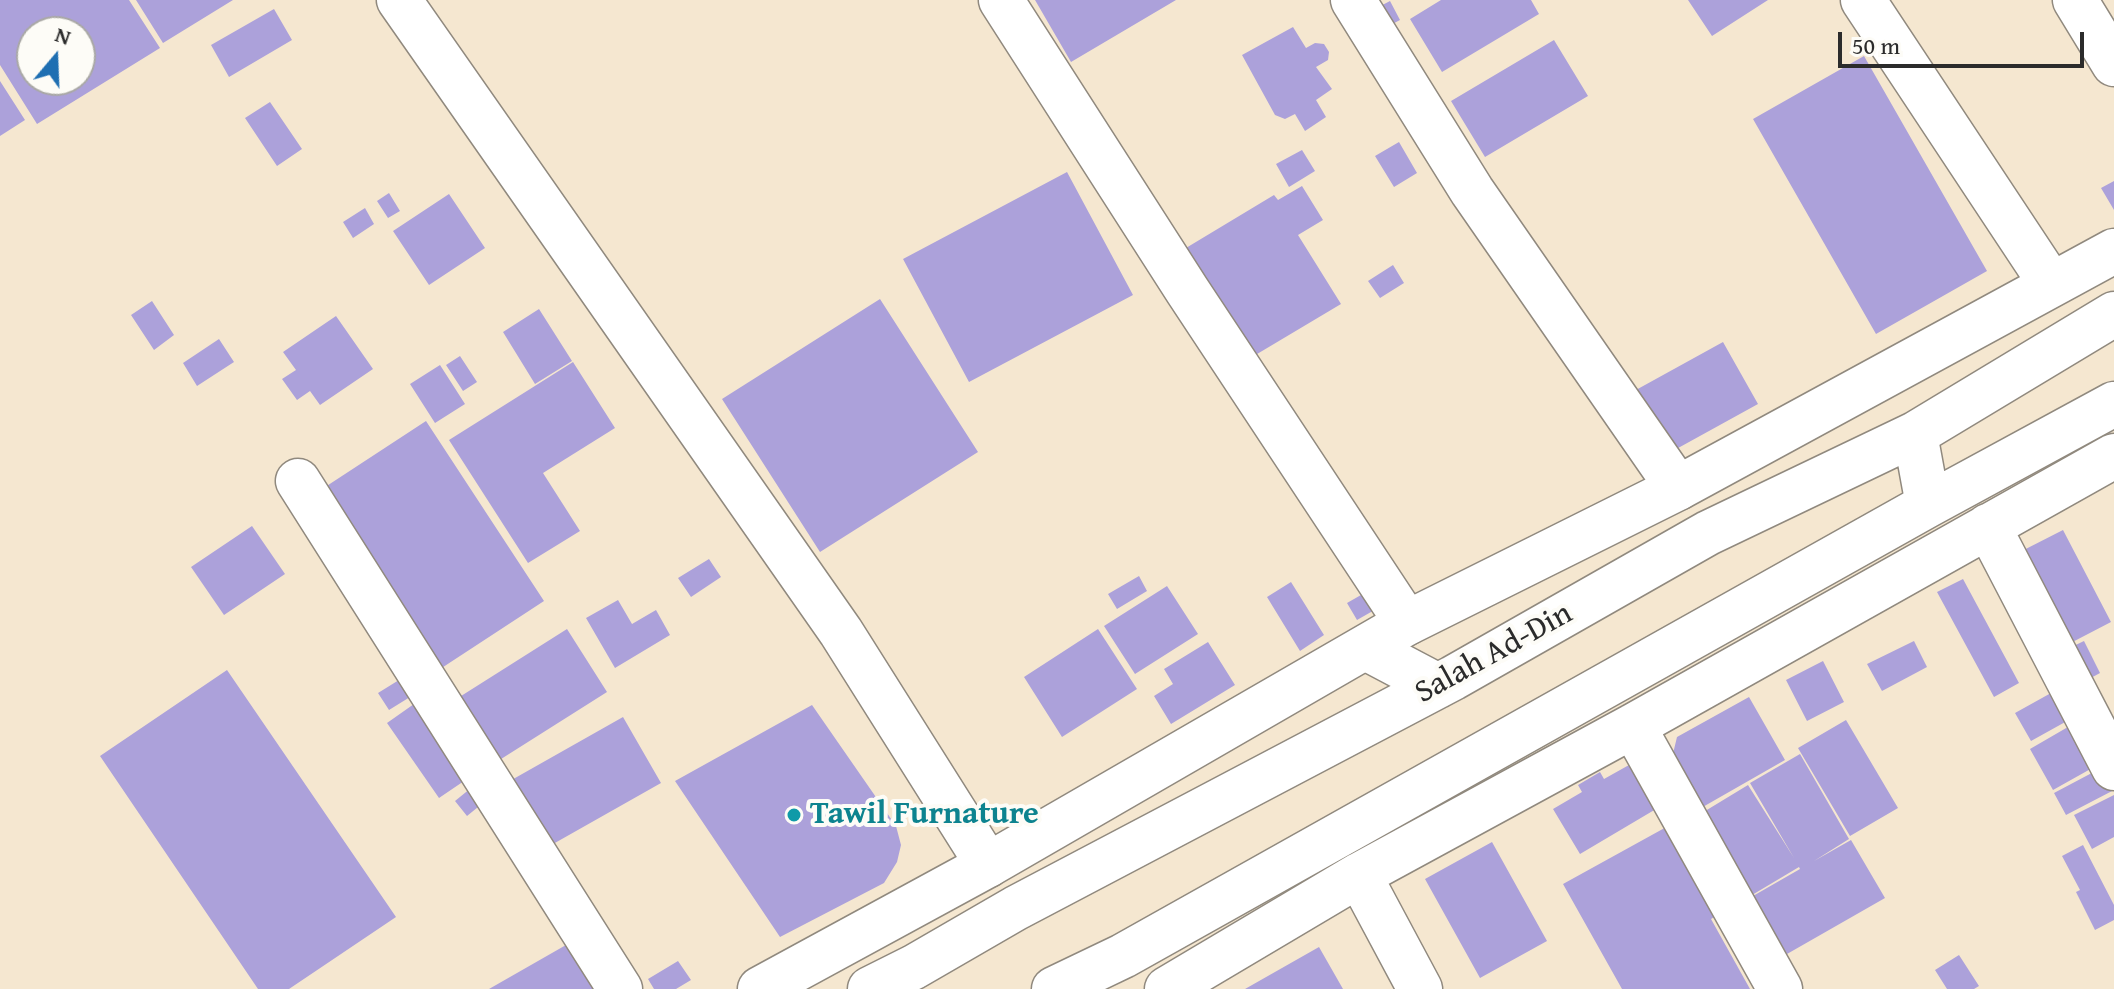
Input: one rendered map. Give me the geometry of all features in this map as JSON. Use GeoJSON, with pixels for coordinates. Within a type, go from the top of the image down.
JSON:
{"type":"FeatureCollection","features":[{"type":"Feature","properties":{"kind":"main road"},"geometry":{"type":"LineString","coordinates":[[399,0],[841,632],[988,865]]}},
{"type":"Feature","properties":{"kind":"main road"},"geometry":{"type":"LineString","coordinates":[[1001,0],[1144,225],[1407,623]]}},
{"type":"Feature","properties":{"kind":"main road"},"geometry":{"type":"LineString","coordinates":[[1353,0],[1472,191],[1678,488]]}},
{"type":"Feature","properties":{"kind":"main road"},"geometry":{"type":"LineString","coordinates":[[1863,0],[2051,284]]}},
{"type":"Feature","properties":{"kind":"main road"},"geometry":{"type":"LineString","coordinates":[[2075,0],[2114,64]]}},
{"type":"Feature","properties":{"kind":"main road"},"geometry":{"type":"LineString","coordinates":[[760,989],[988,865],[1407,623],[1678,488],[2114,251]]}},
{"type":"Feature","properties":{"kind":"main road","name":"Salah Ad-Din"},"geometry":{"type":"LineString","coordinates":[[870,989],[1016,908],[1438,686],[1708,533],[1915,434],[2114,314]]}},
{"type":"Feature","properties":{"kind":"main road"},"geometry":{"type":"LineString","coordinates":[[1054,989],[1123,956],[2114,404]]}},
{"type":"Feature","properties":{"kind":"main road"},"geometry":{"type":"LineString","coordinates":[[1915,434],[1928,505]]}},
{"type":"Feature","properties":{"kind":"main road"},"geometry":{"type":"LineString","coordinates":[[1167,989],[1359,875],[2114,457]]}},
{"type":"Feature","properties":{"kind":"main road"},"geometry":{"type":"LineString","coordinates":[[298,481],[620,989]]}},
{"type":"Feature","properties":{"kind":"main road"},"geometry":{"type":"LineString","coordinates":[[1988,526],[2114,768]]}},
{"type":"Feature","properties":{"kind":"main road"},"geometry":{"type":"LineString","coordinates":[[1366,648],[1438,686]]}},
{"type":"Feature","properties":{"kind":"main road"},"geometry":{"type":"LineString","coordinates":[[1633,726],[1780,989]]}},
{"type":"Feature","properties":{"kind":"main road"},"geometry":{"type":"LineString","coordinates":[[1359,875],[1420,989]]}},
{"type":"Feature","properties":{"kind":"building"},"geometry":{"type":"Polygon","coordinates":[[[0,0],[129,0],[160,48],[96,88],[96,16],[16,16],[16,91],[0,65],[0,0]]]}},
{"type":"Feature","properties":{"kind":"building"},"geometry":{"type":"Polygon","coordinates":[[[136,0],[233,0],[163,43],[136,0]]]}},
{"type":"Feature","properties":{"kind":"building"},"geometry":{"type":"Polygon","coordinates":[[[1035,0],[1176,0],[1071,62],[1035,0]]]}},
{"type":"Feature","properties":{"kind":"building"},"geometry":{"type":"Polygon","coordinates":[[[1441,0],[1531,0],[1539,14],[1442,72],[1410,19],[1441,0]]]}},
{"type":"Feature","properties":{"kind":"building"},"geometry":{"type":"Polygon","coordinates":[[[1688,0],[1768,0],[1712,36],[1688,0]]]}},
{"type":"Feature","properties":{"kind":"building"},"geometry":{"type":"Polygon","coordinates":[[[1390,1],[1400,20],[1383,29],[1373,10],[1390,1]]]}},
{"type":"Feature","properties":{"kind":"building"},"geometry":{"type":"Polygon","coordinates":[[[274,9],[292,40],[229,77],[211,45],[274,9]]]}},
{"type":"Feature","properties":{"kind":"building"},"geometry":{"type":"Polygon","coordinates":[[[1293,27],[1306,48],[1315,43],[1324,44],[1329,52],[1328,60],[1316,67],[1332,89],[1316,100],[1326,117],[1305,131],[1295,114],[1285,119],[1275,115],[1242,55],[1293,27]]]}},
{"type":"Feature","properties":{"kind":"building"},"geometry":{"type":"Polygon","coordinates":[[[1554,40],[1588,96],[1485,157],[1451,101],[1554,40]]]}},
{"type":"Feature","properties":{"kind":"building"},"geometry":{"type":"Polygon","coordinates":[[[1864,56],[1987,271],[1876,334],[1753,119],[1864,56]]]}},
{"type":"Feature","properties":{"kind":"building"},"geometry":{"type":"Polygon","coordinates":[[[0,81],[25,120],[0,136],[0,81]]]}},
{"type":"Feature","properties":{"kind":"building"},"geometry":{"type":"Polygon","coordinates":[[[19,96],[82,96],[37,124],[19,96]]]}},
{"type":"Feature","properties":{"kind":"building"},"geometry":{"type":"Polygon","coordinates":[[[270,102],[302,149],[277,166],[245,118],[270,102]]]}},
{"type":"Feature","properties":{"kind":"building"},"geometry":{"type":"Polygon","coordinates":[[[1399,142],[1417,173],[1394,187],[1375,156],[1399,142]]]}},
{"type":"Feature","properties":{"kind":"building"},"geometry":{"type":"Polygon","coordinates":[[[1302,150],[1315,171],[1289,187],[1276,164],[1302,150]]]}},
{"type":"Feature","properties":{"kind":"building"},"geometry":{"type":"Polygon","coordinates":[[[1067,172],[1133,295],[969,382],[903,259],[1067,172]]]}},
{"type":"Feature","properties":{"kind":"building"},"geometry":{"type":"Polygon","coordinates":[[[2114,181],[2114,210],[2101,188],[2114,181]]]}},
{"type":"Feature","properties":{"kind":"building"},"geometry":{"type":"Polygon","coordinates":[[[1302,186],[1323,220],[1298,235],[1341,304],[1242,363],[1176,254],[1274,195],[1278,200],[1302,186]]]}},
{"type":"Feature","properties":{"kind":"building"},"geometry":{"type":"Polygon","coordinates":[[[389,193],[400,211],[388,218],[377,201],[389,193]]]}},
{"type":"Feature","properties":{"kind":"building"},"geometry":{"type":"Polygon","coordinates":[[[449,194],[485,248],[429,285],[393,231],[449,194]]]}},
{"type":"Feature","properties":{"kind":"building"},"geometry":{"type":"Polygon","coordinates":[[[365,208],[374,224],[353,238],[343,222],[365,208]]]}},
{"type":"Feature","properties":{"kind":"building"},"geometry":{"type":"Polygon","coordinates":[[[1393,265],[1404,283],[1380,298],[1368,281],[1393,265]]]}},
{"type":"Feature","properties":{"kind":"building"},"geometry":{"type":"Polygon","coordinates":[[[880,299],[978,452],[820,552],[722,399],[880,299]]]}},
{"type":"Feature","properties":{"kind":"building"},"geometry":{"type":"Polygon","coordinates":[[[152,301],[174,335],[154,350],[131,315],[152,301]]]}},
{"type":"Feature","properties":{"kind":"building"},"geometry":{"type":"Polygon","coordinates":[[[539,309],[572,361],[535,384],[503,332],[539,309]]]}},
{"type":"Feature","properties":{"kind":"building"},"geometry":{"type":"Polygon","coordinates":[[[336,316],[373,369],[320,405],[310,391],[297,400],[282,379],[296,370],[283,352],[336,316]]]}},
{"type":"Feature","properties":{"kind":"building"},"geometry":{"type":"Polygon","coordinates":[[[219,339],[234,362],[197,386],[183,363],[219,339]]]}},
{"type":"Feature","properties":{"kind":"building"},"geometry":{"type":"Polygon","coordinates":[[[1723,342],[1758,404],[1660,458],[1625,396],[1723,342]]]}},
{"type":"Feature","properties":{"kind":"building"},"geometry":{"type":"Polygon","coordinates":[[[460,356],[477,382],[463,391],[446,365],[460,356]]]}},
{"type":"Feature","properties":{"kind":"building"},"geometry":{"type":"Polygon","coordinates":[[[573,362],[615,428],[543,473],[580,531],[528,563],[449,440],[573,362]]]}},
{"type":"Feature","properties":{"kind":"building"},"geometry":{"type":"Polygon","coordinates":[[[440,365],[465,404],[435,423],[410,384],[440,365]]]}},
{"type":"Feature","properties":{"kind":"building"},"geometry":{"type":"Polygon","coordinates":[[[426,421],[544,601],[434,673],[316,493],[426,421]]]}},
{"type":"Feature","properties":{"kind":"building"},"geometry":{"type":"Polygon","coordinates":[[[252,526],[285,574],[224,615],[191,567],[252,526]]]}},
{"type":"Feature","properties":{"kind":"building"},"geometry":{"type":"Polygon","coordinates":[[[2063,530],[2111,622],[2061,648],[2012,556],[2063,530]]]}},
{"type":"Feature","properties":{"kind":"building"},"geometry":{"type":"Polygon","coordinates":[[[709,559],[721,577],[691,597],[678,578],[709,559]]]}},
{"type":"Feature","properties":{"kind":"building"},"geometry":{"type":"Polygon","coordinates":[[[1139,576],[1147,591],[1117,609],[1108,594],[1139,576]]]}},
{"type":"Feature","properties":{"kind":"building"},"geometry":{"type":"Polygon","coordinates":[[[1963,579],[2019,683],[1994,697],[1937,592],[1963,579]]]}},
{"type":"Feature","properties":{"kind":"building"},"geometry":{"type":"Polygon","coordinates":[[[1291,582],[1324,635],[1300,651],[1267,597],[1291,582]]]}},
{"type":"Feature","properties":{"kind":"building"},"geometry":{"type":"Polygon","coordinates":[[[1167,586],[1198,634],[1135,674],[1104,626],[1167,586]]]}},
{"type":"Feature","properties":{"kind":"building"},"geometry":{"type":"Polygon","coordinates":[[[1368,591],[1378,608],[1357,620],[1347,603],[1368,591]]]}},
{"type":"Feature","properties":{"kind":"building"},"geometry":{"type":"Polygon","coordinates":[[[618,600],[632,624],[656,610],[670,635],[615,668],[586,618],[618,600]]]}},
{"type":"Feature","properties":{"kind":"building"},"geometry":{"type":"Polygon","coordinates":[[[567,629],[607,692],[490,766],[450,703],[567,629]]]}},
{"type":"Feature","properties":{"kind":"building"},"geometry":{"type":"Polygon","coordinates":[[[1098,629],[1137,689],[1062,737],[1024,677],[1098,629]]]}},
{"type":"Feature","properties":{"kind":"building"},"geometry":{"type":"Polygon","coordinates":[[[1914,641],[1927,667],[1882,691],[1867,664],[1914,641]]]}},
{"type":"Feature","properties":{"kind":"building"},"geometry":{"type":"Polygon","coordinates":[[[2084,641],[2100,673],[2078,685],[2061,652],[2084,641]]]}},
{"type":"Feature","properties":{"kind":"building"},"geometry":{"type":"Polygon","coordinates":[[[1208,642],[1235,685],[1171,724],[1154,696],[1173,684],[1164,669],[1208,642]]]}},
{"type":"Feature","properties":{"kind":"building"},"geometry":{"type":"Polygon","coordinates":[[[1823,661],[1844,702],[1807,721],[1786,680],[1823,661]]]}},
{"type":"Feature","properties":{"kind":"building"},"geometry":{"type":"Polygon","coordinates":[[[227,670],[396,917],[289,989],[258,989],[100,756],[227,670]]]}},
{"type":"Feature","properties":{"kind":"building"},"geometry":{"type":"Polygon","coordinates":[[[399,680],[410,697],[389,710],[378,693],[399,680]]]}},
{"type":"Feature","properties":{"kind":"building"},"geometry":{"type":"Polygon","coordinates":[[[2060,688],[2076,716],[2031,741],[2015,713],[2060,688]]]}},
{"type":"Feature","properties":{"kind":"building"},"geometry":{"type":"Polygon","coordinates":[[[1749,697],[1785,760],[1694,812],[1671,762],[1677,737],[1749,697]]]}},
{"type":"Feature","properties":{"kind":"building"},"geometry":{"type":"Polygon","coordinates":[[[414,704],[467,779],[439,798],[387,723],[414,704]]]}},
{"type":"Feature","properties":{"kind":"building"},"geometry":{"type":"Polygon","coordinates":[[[812,705],[896,826],[901,845],[897,862],[884,883],[780,937],[675,781],[812,705]]]}},
{"type":"Feature","properties":{"kind":"building"},"geometry":{"type":"Polygon","coordinates":[[[623,717],[661,783],[546,848],[508,782],[623,717]]]}},
{"type":"Feature","properties":{"kind":"building"},"geometry":{"type":"Polygon","coordinates":[[[1846,720],[1898,808],[1850,836],[1798,748],[1846,720]]]}},
{"type":"Feature","properties":{"kind":"building"},"geometry":{"type":"Polygon","coordinates":[[[2080,720],[2103,762],[2053,790],[2030,749],[2080,720]]]}},
{"type":"Feature","properties":{"kind":"building"},"geometry":{"type":"Polygon","coordinates":[[[1800,754],[1849,839],[1814,861],[1851,840],[1885,898],[1787,954],[1753,896],[1799,867],[1742,901],[1692,819],[1748,785],[1794,858],[1750,783],[1800,754]]]}},
{"type":"Feature","properties":{"kind":"building"},"geometry":{"type":"Polygon","coordinates":[[[1629,765],[1656,809],[1580,854],[1553,809],[1582,792],[1578,785],[1600,772],[1604,779],[1629,765]]]}},
{"type":"Feature","properties":{"kind":"building"},"geometry":{"type":"Polygon","coordinates":[[[2105,766],[2114,783],[2114,790],[2066,815],[2054,793],[2105,766]]]}},
{"type":"Feature","properties":{"kind":"building"},"geometry":{"type":"Polygon","coordinates":[[[471,788],[483,803],[467,816],[455,801],[471,788]]]}},
{"type":"Feature","properties":{"kind":"building"},"geometry":{"type":"Polygon","coordinates":[[[2114,795],[2114,837],[2092,849],[2074,815],[2114,795]]]}},
{"type":"Feature","properties":{"kind":"building"},"geometry":{"type":"Polygon","coordinates":[[[1670,825],[1719,914],[1711,919],[1750,989],[1622,989],[1563,884],[1670,825]]]}},
{"type":"Feature","properties":{"kind":"building"},"geometry":{"type":"Polygon","coordinates":[[[1492,842],[1547,941],[1480,978],[1425,879],[1492,842]]]}},
{"type":"Feature","properties":{"kind":"building"},"geometry":{"type":"Polygon","coordinates":[[[2083,845],[2114,905],[2114,920],[2095,930],[2076,892],[2080,890],[2062,856],[2083,845]]]}},
{"type":"Feature","properties":{"kind":"building"},"geometry":{"type":"Polygon","coordinates":[[[573,941],[600,989],[489,989],[573,941]]]}},
{"type":"Feature","properties":{"kind":"building"},"geometry":{"type":"Polygon","coordinates":[[[1319,947],[1343,989],[1245,989],[1319,947]]]}},
{"type":"Feature","properties":{"kind":"building"},"geometry":{"type":"Polygon","coordinates":[[[1959,955],[1979,986],[1974,989],[1947,989],[1935,970],[1959,955]]]}},
{"type":"Feature","properties":{"kind":"building"},"geometry":{"type":"Polygon","coordinates":[[[678,961],[691,980],[676,989],[654,989],[648,979],[678,961]]]}},
{"type":"Feature","properties":{"kind":"place","name":"Tawil Furnature"},"geometry":{"type":"Point","coordinates":[794,815]}}]}
